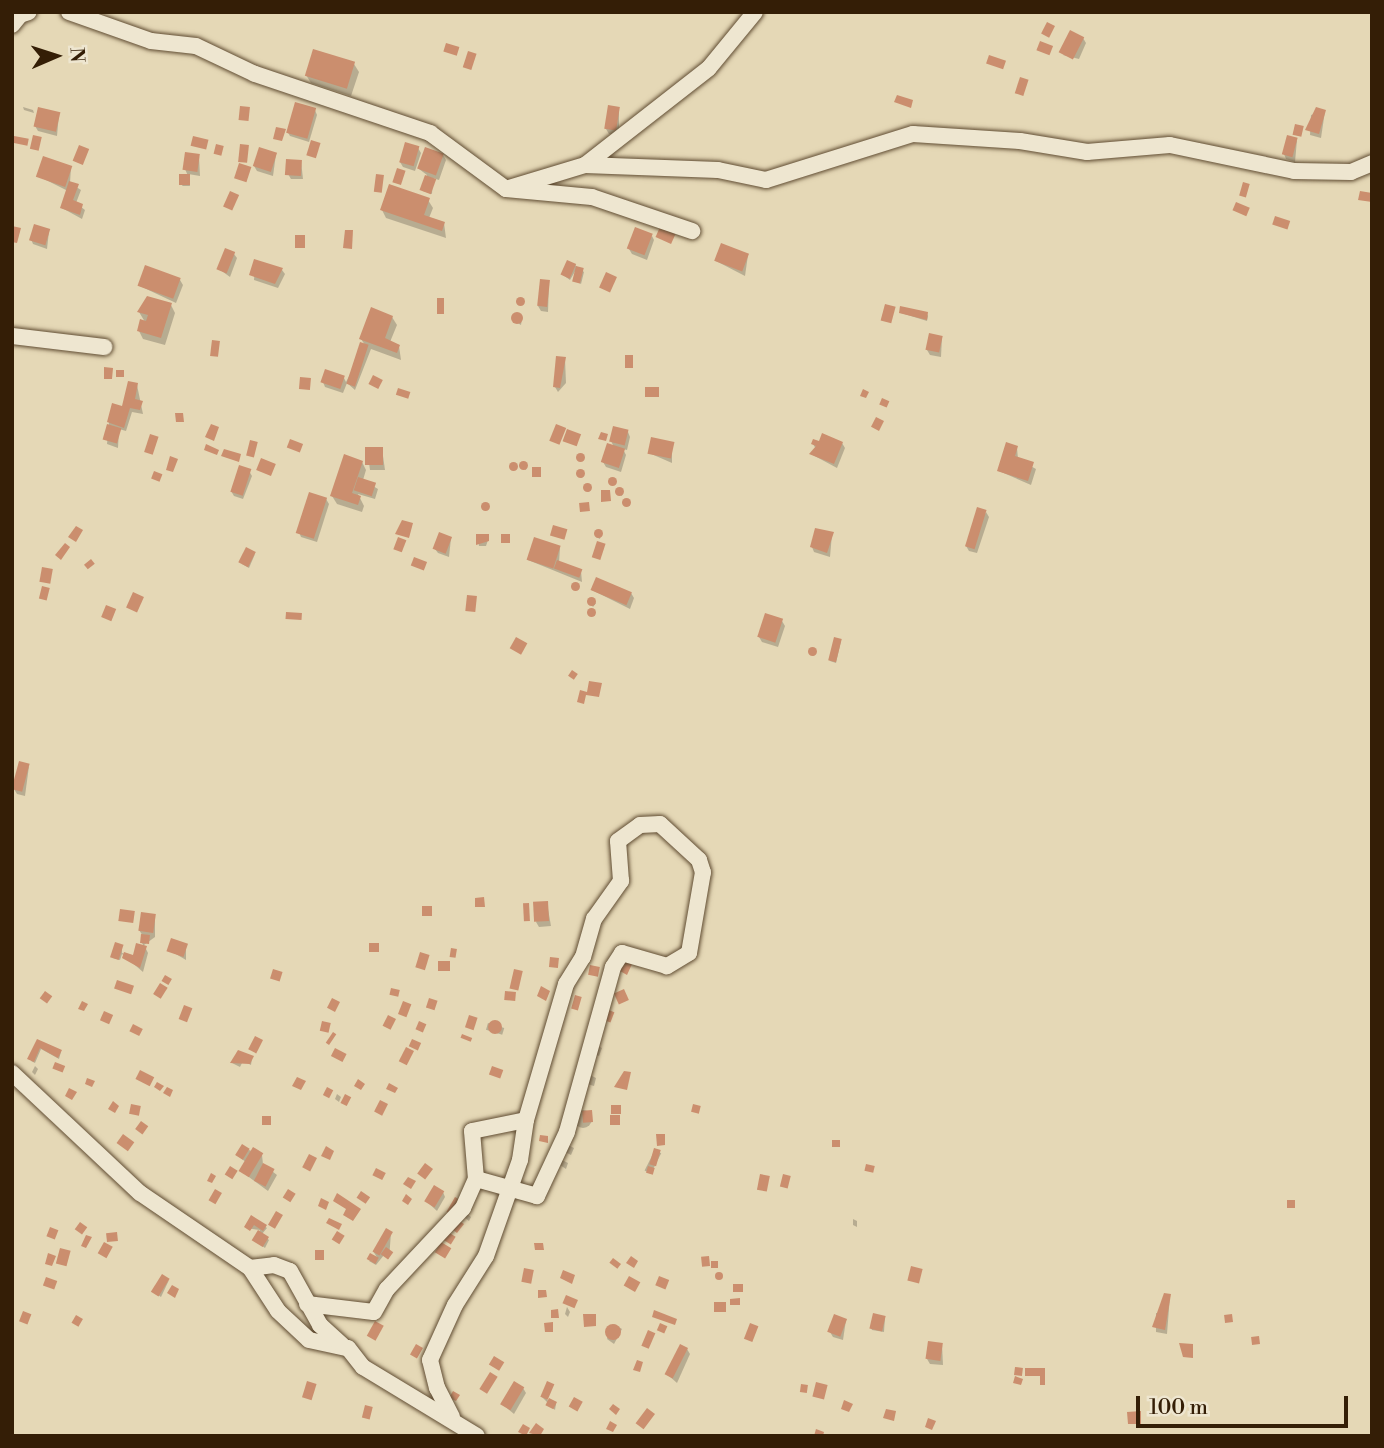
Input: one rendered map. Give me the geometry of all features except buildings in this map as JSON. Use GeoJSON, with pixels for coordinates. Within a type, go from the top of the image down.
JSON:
{"type":"FeatureCollection","features":[{"type":"Feature","properties":{"kind":"street"},"geometry":{"type":"LineString","coordinates":[[12,25],[29,12]]}},
{"type":"Feature","properties":{"kind":"street"},"geometry":{"type":"LineString","coordinates":[[69,12],[152,41],[196,46],[255,75],[430,133],[506,189],[592,197],[692,231]]}},
{"type":"Feature","properties":{"kind":"street"},"geometry":{"type":"LineString","coordinates":[[585,164],[709,68],[755,12]]}},
{"type":"Feature","properties":{"kind":"street"},"geometry":{"type":"LineString","coordinates":[[506,189],[585,164],[718,170],[766,180],[912,134],[1020,141],[1087,152],[1170,145],[1294,171],[1351,172],[1372,163]]}},
{"type":"Feature","properties":{"kind":"street"},"geometry":{"type":"LineString","coordinates":[[12,336],[104,347]]}},
{"type":"Feature","properties":{"kind":"street"},"geometry":{"type":"LineString","coordinates":[[452,1417],[437,1388],[430,1360],[455,1305],[486,1256],[509,1190],[520,1160],[526,1120],[566,984],[583,957],[594,919],[621,881],[623,855],[618,841],[640,825],[660,824],[699,860],[703,872],[689,953],[667,966],[622,953],[600,1002],[567,1132],[537,1196],[509,1190],[476,1179]]}},
{"type":"Feature","properties":{"kind":"street"},"geometry":{"type":"LineString","coordinates":[[12,1073],[140,1193],[250,1268],[278,1311],[309,1340],[348,1348]]}},
{"type":"Feature","properties":{"kind":"street"},"geometry":{"type":"LineString","coordinates":[[307,1304],[374,1312],[387,1289],[463,1208],[476,1179],[472,1131],[526,1120]]}},
{"type":"Feature","properties":{"kind":"street"},"geometry":{"type":"LineString","coordinates":[[250,1268],[274,1265],[290,1271],[307,1304],[331,1338],[348,1348],[363,1367],[452,1417],[477,1436]]}}]}
